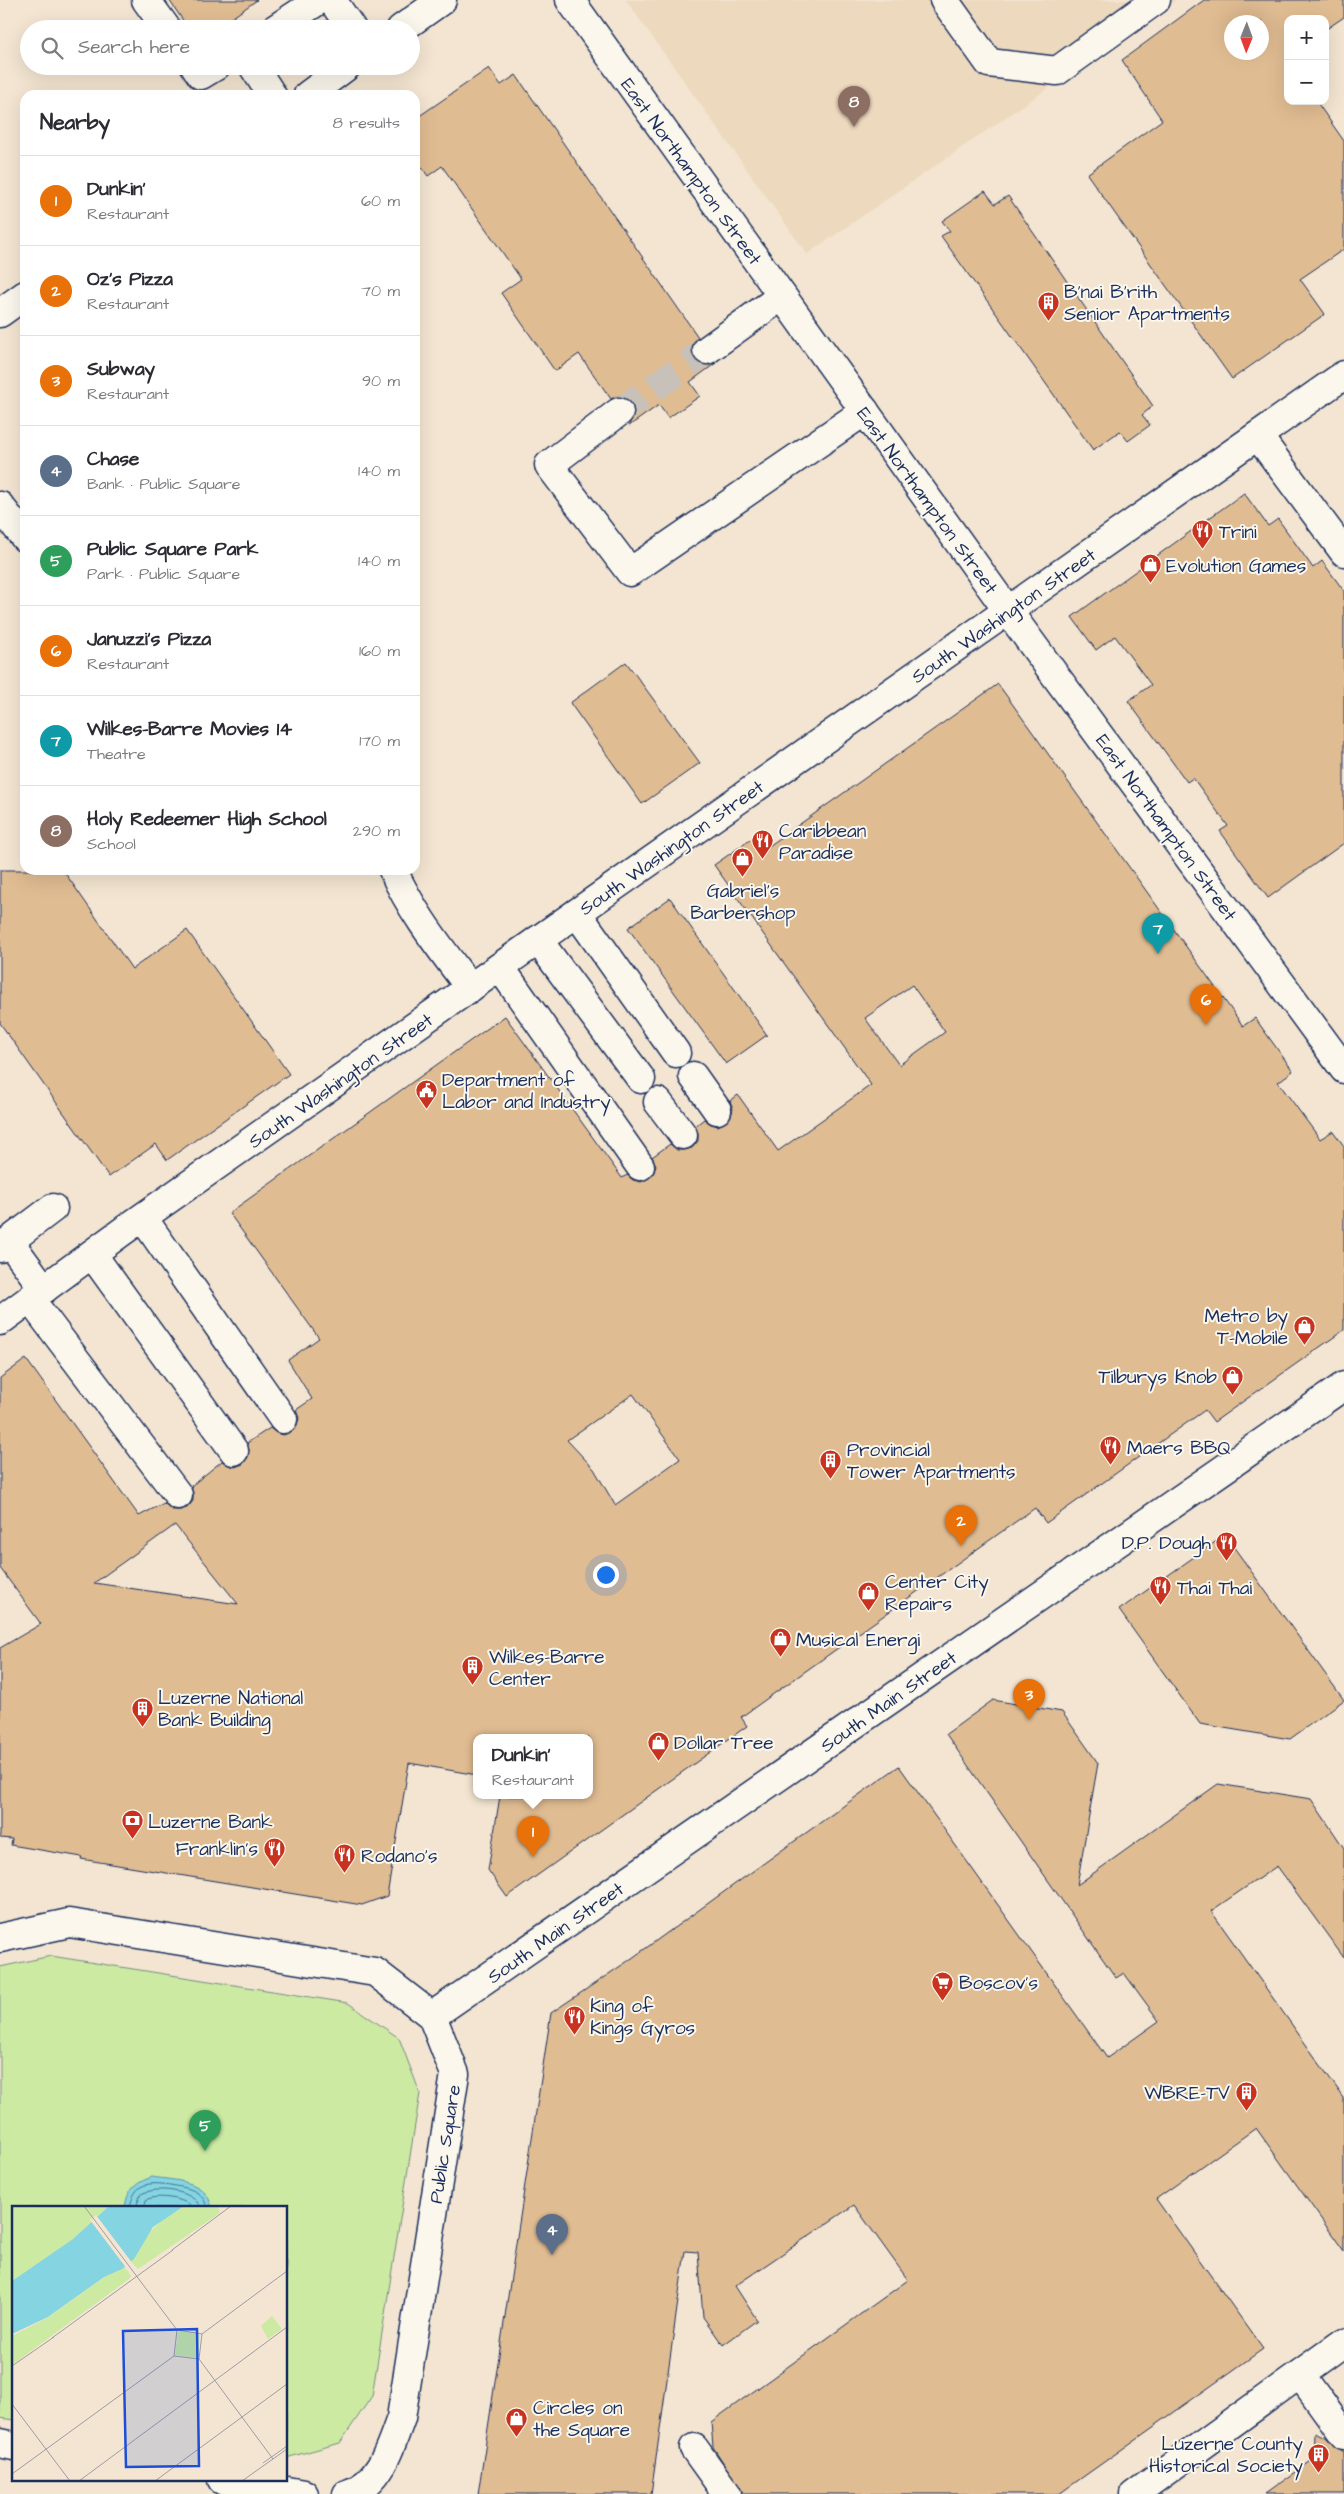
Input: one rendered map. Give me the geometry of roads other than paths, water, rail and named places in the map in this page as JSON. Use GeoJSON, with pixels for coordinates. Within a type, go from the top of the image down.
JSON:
{"type":"FeatureCollection","features":[{"type":"Feature","properties":{"kind":"street"},"geometry":{"type":"LineString","coordinates":[[146,0],[161,20]]}},
{"type":"Feature","properties":{"kind":"street","name":"East Northampton Street"},"geometry":{"type":"LineString","coordinates":[[570,0],[1008,611],[1344,1070]]}},
{"type":"Feature","properties":{"kind":"street"},"geometry":{"type":"LineString","coordinates":[[944,0],[989,63],[1057,71],[1156,0]]}},
{"type":"Feature","properties":{"kind":"street"},"geometry":{"type":"LineString","coordinates":[[288,20],[317,1],[341,20]]}},
{"type":"Feature","properties":{"kind":"street"},"geometry":{"type":"LineString","coordinates":[[259,75],[269,90]]}},
{"type":"Feature","properties":{"kind":"street"},"geometry":{"type":"LineString","coordinates":[[315,90],[335,75]]}},
{"type":"Feature","properties":{"kind":"street"},"geometry":{"type":"LineString","coordinates":[[707,350],[782,296]]}},
{"type":"Feature","properties":{"kind":"street"},"geometry":{"type":"LineString","coordinates":[[0,313],[20,299]]}},
{"type":"Feature","properties":{"kind":"street","name":"South Washington Street"},"geometry":{"type":"LineString","coordinates":[[0,1321],[143,1218],[1344,375]]}},
{"type":"Feature","properties":{"kind":"street"},"geometry":{"type":"LineString","coordinates":[[619,412],[549,465],[630,572],[865,411]]}},
{"type":"Feature","properties":{"kind":"street"},"geometry":{"type":"LineString","coordinates":[[1258,436],[1344,552]]}},
{"type":"Feature","properties":{"kind":"street"},"geometry":{"type":"LineString","coordinates":[[0,506],[20,532]]}},
{"type":"Feature","properties":{"kind":"street"},"geometry":{"type":"LineString","coordinates":[[395,875],[401,889],[431,935],[470,988]]}},
{"type":"Feature","properties":{"kind":"street"},"geometry":{"type":"LineString","coordinates":[[577,913],[676,1053]]}},
{"type":"Feature","properties":{"kind":"street"},"geometry":{"type":"LineString","coordinates":[[538,940],[641,1079]]}},
{"type":"Feature","properties":{"kind":"street"},"geometry":{"type":"LineString","coordinates":[[500,967],[640,1166]]}},
{"type":"Feature","properties":{"kind":"street"},"geometry":{"type":"LineString","coordinates":[[693,1076],[717,1110]]}},
{"type":"Feature","properties":{"kind":"street"},"geometry":{"type":"LineString","coordinates":[[658,1102],[682,1135]]}},
{"type":"Feature","properties":{"kind":"street"},"geometry":{"type":"LineString","coordinates":[[53,1208],[5,1244],[37,1294],[178,1495]]}},
{"type":"Feature","properties":{"kind":"street"},"geometry":{"type":"LineString","coordinates":[[143,1218],[283,1419]]}},
{"type":"Feature","properties":{"kind":"street"},"geometry":{"type":"LineString","coordinates":[[92,1254],[234,1451]]}},
{"type":"Feature","properties":{"kind":"street","name":"South Main Street"},"geometry":{"type":"LineString","coordinates":[[432,2016],[1344,1386]]}},
{"type":"Feature","properties":{"kind":"street"},"geometry":{"type":"LineString","coordinates":[[0,1938],[69,1923],[374,1972],[432,2016]]}},
{"type":"Feature","properties":{"kind":"street","name":"Public Square"},"geometry":{"type":"LineString","coordinates":[[357,2493],[382,2466],[401,2418],[455,2074],[432,2016]]}},
{"type":"Feature","properties":{"kind":"street"},"geometry":{"type":"LineString","coordinates":[[1134,2494],[1344,2342]]}},
{"type":"Feature","properties":{"kind":"street"},"geometry":{"type":"LineString","coordinates":[[1300,2374],[1344,2435]]}},
{"type":"Feature","properties":{"kind":"street"},"geometry":{"type":"LineString","coordinates":[[694,2448],[727,2494]]}},
{"type":"Feature","properties":{"kind":"street"},"geometry":{"type":"LineString","coordinates":[[234,2482],[304,2494]]}},
{"type":"Feature","properties":{"kind":"water"},"geometry":{"type":"Polygon","coordinates":[[[152,2177],[189,2183],[203,2191],[211,2206],[125,2206],[130,2192],[141,2182],[152,2177]]]}},
{"type":"Feature","properties":{"kind":"tunnel"},"geometry":{"type":"LineString","coordinates":[[619,412],[707,350]]}},
{"type":"Feature","properties":{"kind":"place","name":"Holy Redeemer High School"},"geometry":{"type":"Point","coordinates":[854,127]}},
{"type":"Feature","properties":{"kind":"place","name":"B'nai B'rith Senior Apartments"},"geometry":{"type":"Point","coordinates":[1048,321]}},
{"type":"Feature","properties":{"kind":"place","name":"Trini"},"geometry":{"type":"Point","coordinates":[1203,550]}},
{"type":"Feature","properties":{"kind":"place","name":"Evolution Games"},"geometry":{"type":"Point","coordinates":[1150,584]}},
{"type":"Feature","properties":{"kind":"place","name":"Caribbean Paradise"},"geometry":{"type":"Point","coordinates":[763,860]}},
{"type":"Feature","properties":{"kind":"place","name":"Gabriel's Barbershop"},"geometry":{"type":"Point","coordinates":[743,878]}},
{"type":"Feature","properties":{"kind":"place","name":"Wilkes-Barre Movies 14"},"geometry":{"type":"Point","coordinates":[1158,954]}},
{"type":"Feature","properties":{"kind":"place","name":"Januzzi's Pizza"},"geometry":{"type":"Point","coordinates":[1206,1025]}},
{"type":"Feature","properties":{"kind":"place","name":"Department of Labor and Industry"},"geometry":{"type":"Point","coordinates":[426,1109]}},
{"type":"Feature","properties":{"kind":"place","name":"Metro by T-Mobile"},"geometry":{"type":"Point","coordinates":[1304,1345]}},
{"type":"Feature","properties":{"kind":"place","name":"Tilburys Knob"},"geometry":{"type":"Point","coordinates":[1233,1395]}},
{"type":"Feature","properties":{"kind":"place","name":"Maers BBQ"},"geometry":{"type":"Point","coordinates":[1111,1466]}},
{"type":"Feature","properties":{"kind":"place","name":"Provincial Tower Apartments"},"geometry":{"type":"Point","coordinates":[831,1479]}},
{"type":"Feature","properties":{"kind":"place","name":"Oz's Pizza"},"geometry":{"type":"Point","coordinates":[961,1546]}},
{"type":"Feature","properties":{"kind":"place","name":"D.P. Dough"},"geometry":{"type":"Point","coordinates":[1227,1561]}},
{"type":"Feature","properties":{"kind":"place","name":"Thai Thai"},"geometry":{"type":"Point","coordinates":[1161,1606]}},
{"type":"Feature","properties":{"kind":"place","name":"Center City Repairs"},"geometry":{"type":"Point","coordinates":[869,1611]}},
{"type":"Feature","properties":{"kind":"place","name":"Musical Energi"},"geometry":{"type":"Point","coordinates":[780,1658]}},
{"type":"Feature","properties":{"kind":"place","name":"Wilkes-Barre Center"},"geometry":{"type":"Point","coordinates":[473,1686]}},
{"type":"Feature","properties":{"kind":"place","name":"Subway"},"geometry":{"type":"Point","coordinates":[1029,1720]}},
{"type":"Feature","properties":{"kind":"place","name":"Luzerne National Bank Building"},"geometry":{"type":"Point","coordinates":[142,1727]}},
{"type":"Feature","properties":{"kind":"place","name":"Dollar Tree"},"geometry":{"type":"Point","coordinates":[658,1761]}},
{"type":"Feature","properties":{"kind":"place","name":"Luzerne Bank"},"geometry":{"type":"Point","coordinates":[132,1840]}},
{"type":"Feature","properties":{"kind":"place","name":"Dunkin'"},"geometry":{"type":"Point","coordinates":[533,1857]}},
{"type":"Feature","properties":{"kind":"place","name":"Franklin's"},"geometry":{"type":"Point","coordinates":[274,1867]}},
{"type":"Feature","properties":{"kind":"place","name":"Rodano's"},"geometry":{"type":"Point","coordinates":[345,1874]}},
{"type":"Feature","properties":{"kind":"place","name":"Boscov's"},"geometry":{"type":"Point","coordinates":[943,2001]}},
{"type":"Feature","properties":{"kind":"place","name":"King of Kings Gyros"},"geometry":{"type":"Point","coordinates":[574,2035]}},
{"type":"Feature","properties":{"kind":"place","name":"WBRE-TV"},"geometry":{"type":"Point","coordinates":[1246,2111]}},
{"type":"Feature","properties":{"kind":"place","name":"Public Square Park"},"geometry":{"type":"Point","coordinates":[205,2151]}},
{"type":"Feature","properties":{"kind":"place","name":"Chase"},"geometry":{"type":"Point","coordinates":[552,2255]}},
{"type":"Feature","properties":{"kind":"place","name":"Circles on the Square"},"geometry":{"type":"Point","coordinates":[517,2437]}},
{"type":"Feature","properties":{"kind":"place","name":"Luzerne County Historical Society"},"geometry":{"type":"Point","coordinates":[1319,2473]}}]}
